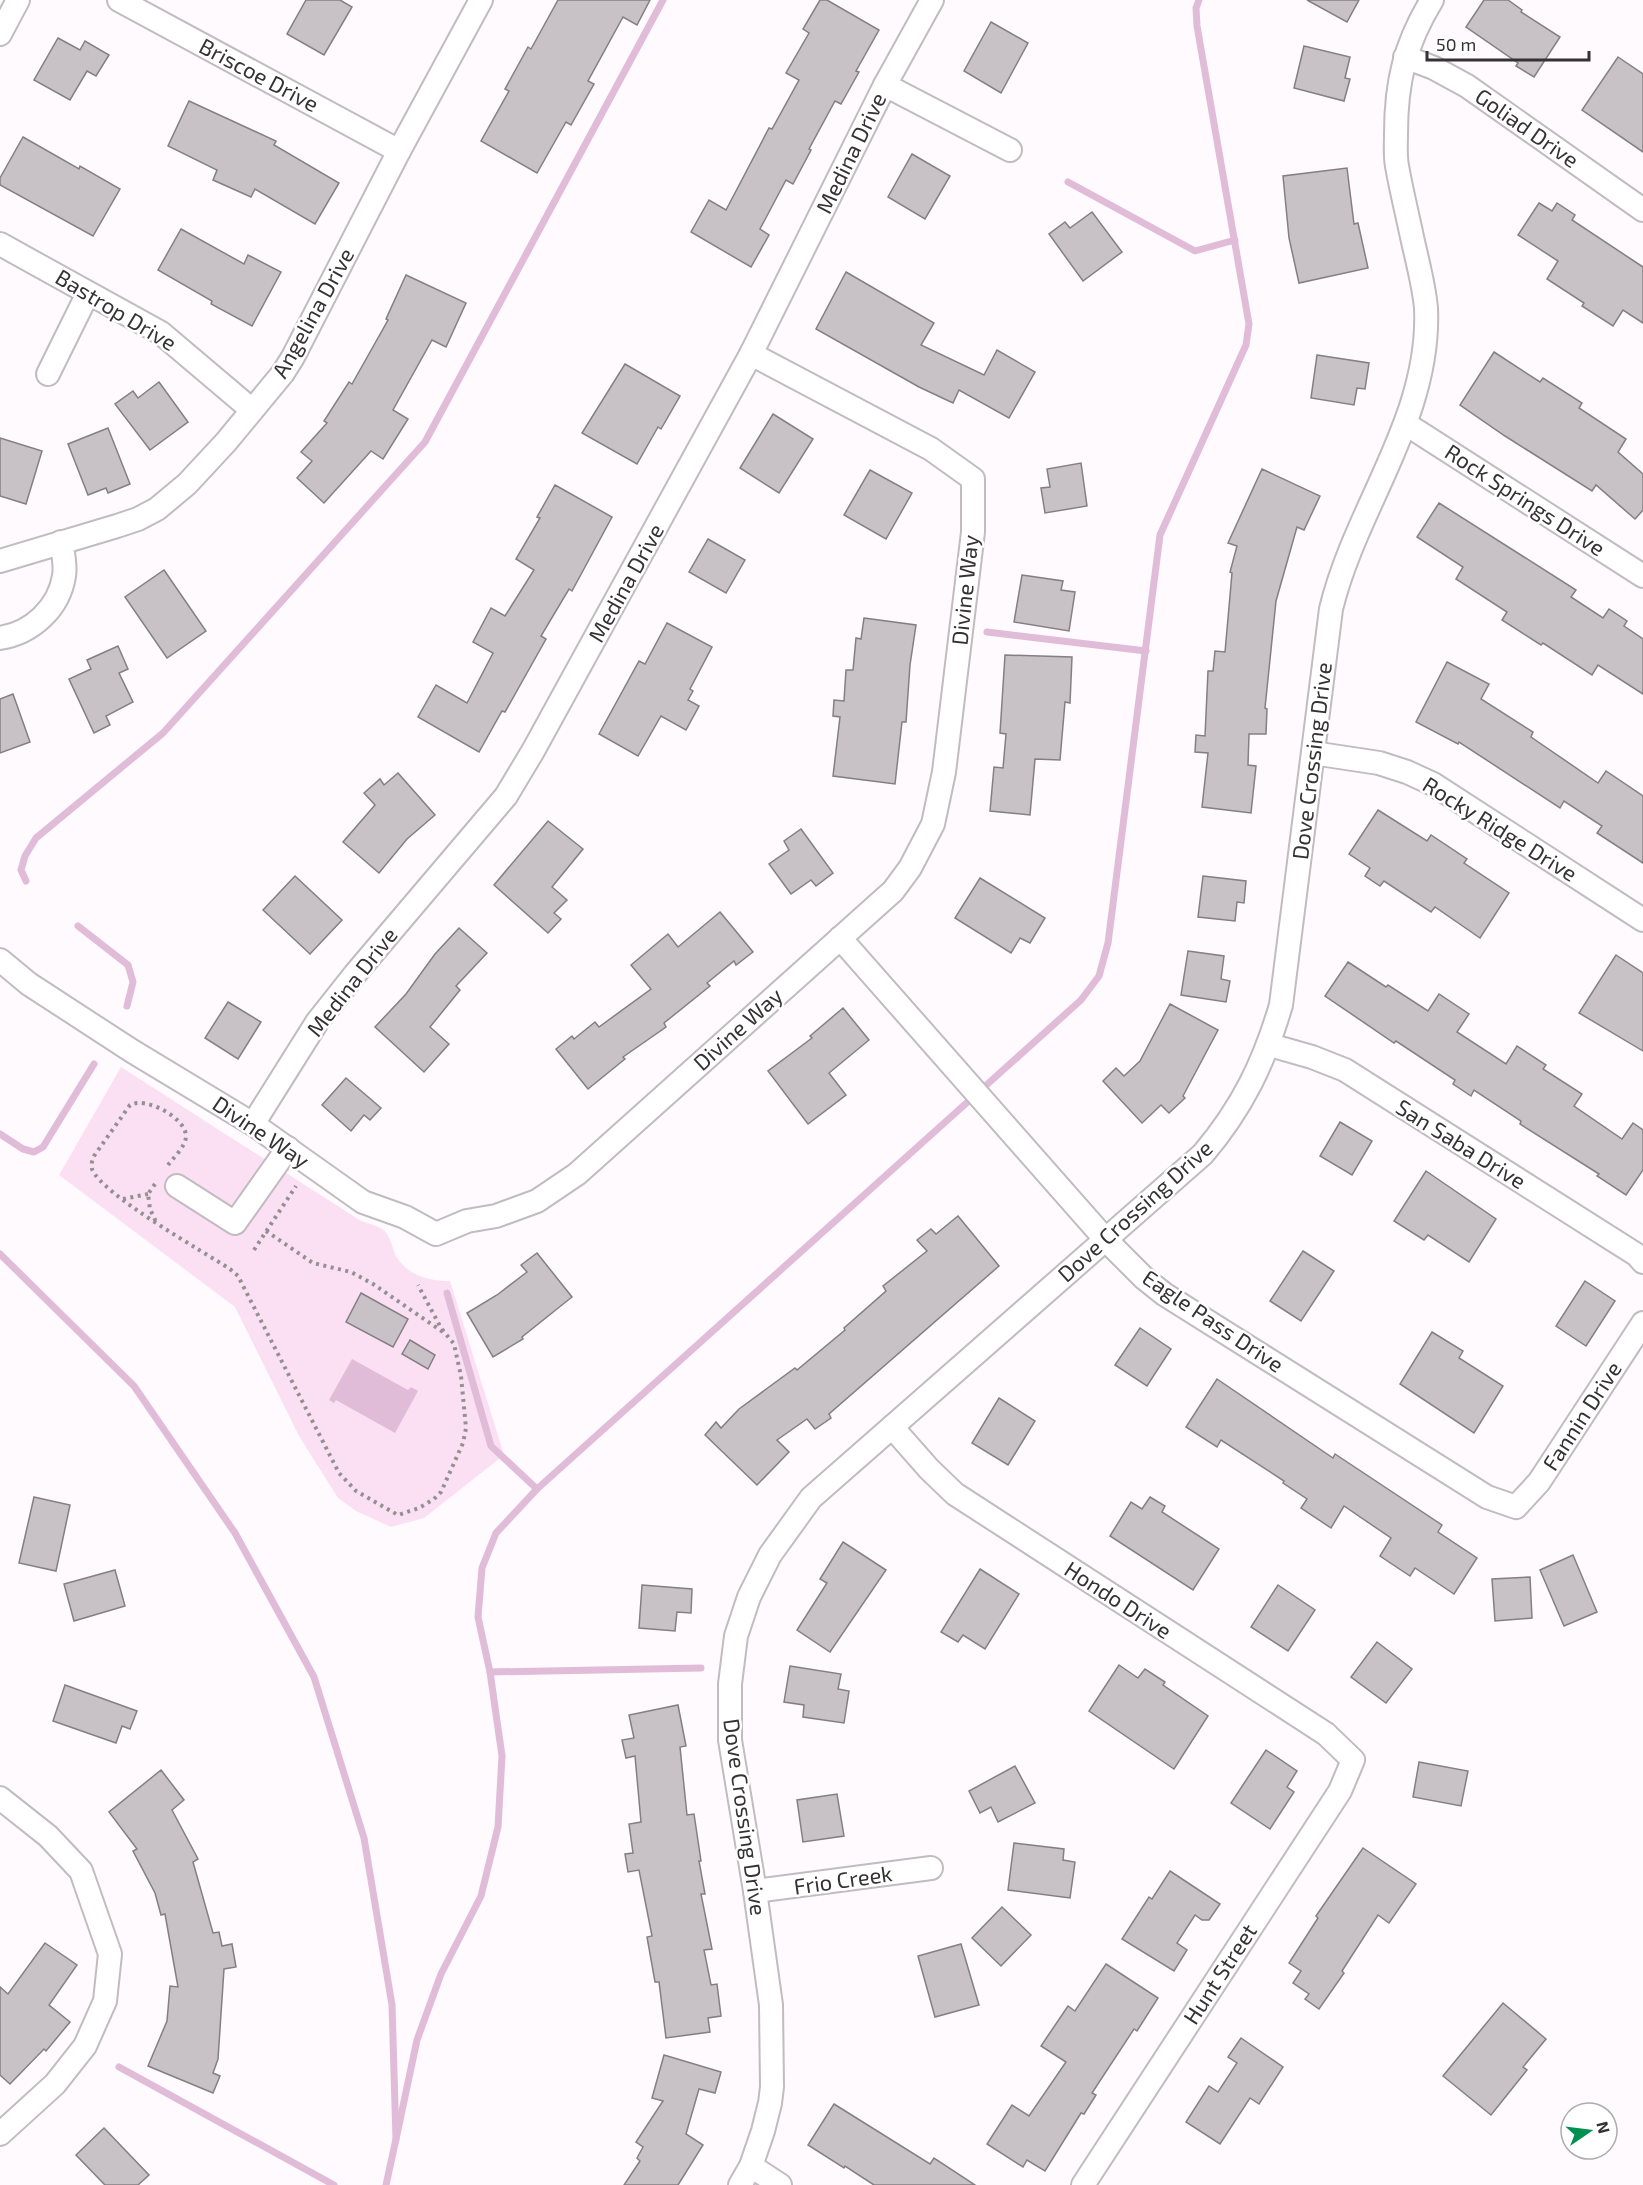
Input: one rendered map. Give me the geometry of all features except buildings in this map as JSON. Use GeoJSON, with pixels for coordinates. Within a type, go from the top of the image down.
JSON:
{"type":"FeatureCollection","features":[{"type":"Feature","properties":{"kind":"street"},"geometry":{"type":"LineString","coordinates":[[0,34],[18,0]]}},
{"type":"Feature","properties":{"kind":"street","name":"Briscoe Drive"},"geometry":{"type":"LineString","coordinates":[[119,0],[399,151]]}},
{"type":"Feature","properties":{"kind":"street","name":"Angelina Drive"},"geometry":{"type":"LineString","coordinates":[[0,561],[138,519],[157,509],[187,484],[283,374],[399,151],[481,0]]}},
{"type":"Feature","properties":{"kind":"street","name":"Medina Drive"},"geometry":{"type":"LineString","coordinates":[[253,1124],[317,1022],[348,982],[506,796],[539,741],[751,354],[885,85],[932,0]]}},
{"type":"Feature","properties":{"kind":"street","name":"Dove Crossing Drive"},"geometry":{"type":"LineString","coordinates":[[746,2176],[764,2131],[772,2087],[771,2005],[730,1740],[729,1684],[736,1636],[749,1597],[770,1555],[811,1498],[1203,1154],[1223,1131],[1270,1045],[1281,1005],[1331,609],[1354,538],[1406,424],[1417,389],[1426,307],[1396,163],[1398,86],[1405,57],[1421,18],[1432,0]]}},
{"type":"Feature","properties":{"kind":"street","name":"Goliad Drive"},"geometry":{"type":"LineString","coordinates":[[1405,57],[1434,68],[1467,86],[1643,210]]}},
{"type":"Feature","properties":{"kind":"street"},"geometry":{"type":"LineString","coordinates":[[885,85],[1010,150]]}},
{"type":"Feature","properties":{"kind":"street","name":"Bastrop Drive"},"geometry":{"type":"LineString","coordinates":[[0,244],[161,333],[252,410]]}},
{"type":"Feature","properties":{"kind":"street"},"geometry":{"type":"LineString","coordinates":[[48,374],[88,293]]}},
{"type":"Feature","properties":{"kind":"street","name":"Divine Way"},"geometry":{"type":"LineString","coordinates":[[0,960],[29,984],[132,1052],[253,1124],[363,1202],[405,1217],[436,1234],[467,1221],[496,1216],[537,1202],[577,1174],[893,891],[910,868],[933,824],[944,772],[973,532],[972,479],[931,449],[751,354]]}},
{"type":"Feature","properties":{"kind":"street","name":"Rock Springs Drive"},"geometry":{"type":"LineString","coordinates":[[1406,424],[1643,576]]}},
{"type":"Feature","properties":{"kind":"street"},"geometry":{"type":"LineString","coordinates":[[0,638],[32,627],[52,604],[60,591],[64,574],[61,542]]}},
{"type":"Feature","properties":{"kind":"street","name":"Rocky Ridge Drive"},"geometry":{"type":"LineString","coordinates":[[1313,753],[1379,763],[1433,784],[1643,920]]}},
{"type":"Feature","properties":{"kind":"street","name":"Eagle Pass Drive"},"geometry":{"type":"LineString","coordinates":[[840,938],[1106,1240],[1144,1278],[1164,1294],[1487,1497],[1516,1507]]}},
{"type":"Feature","properties":{"kind":"street","name":"San Saba Drive"},"geometry":{"type":"LineString","coordinates":[[1270,1045],[1312,1057],[1345,1070],[1637,1255],[1643,1262]]}},
{"type":"Feature","properties":{"kind":"street"},"geometry":{"type":"LineString","coordinates":[[167,1178],[235,1223],[288,1148]]}},
{"type":"Feature","properties":{"kind":"street","name":"Fannin Drive"},"geometry":{"type":"LineString","coordinates":[[1516,1507],[1539,1482],[1643,1323]]}},
{"type":"Feature","properties":{"kind":"street","name":"Hondo Drive"},"geometry":{"type":"LineString","coordinates":[[892,1427],[929,1469],[955,1494],[1326,1734],[1353,1760]]}},
{"type":"Feature","properties":{"kind":"street","name":"Hunt Street"},"geometry":{"type":"LineString","coordinates":[[1083,2185],[1340,1791],[1353,1760]]}},
{"type":"Feature","properties":{"kind":"street"},"geometry":{"type":"LineString","coordinates":[[0,1798],[48,1836],[81,1871],[110,1954],[105,2001],[85,2046],[55,2084],[0,2134]]}},
{"type":"Feature","properties":{"kind":"street","name":"Frio Creek"},"geometry":{"type":"LineString","coordinates":[[755,1891],[931,1868]]}},
{"type":"Feature","properties":{"kind":"street"},"geometry":{"type":"LineString","coordinates":[[746,2176],[780,2185]]}},
{"type":"Feature","properties":{"kind":"path"},"geometry":{"type":"LineString","coordinates":[[122,1199],[148,1194],[167,1178],[183,1145],[186,1136],[184,1129],[169,1114],[156,1106],[135,1102],[130,1105],[91,1162],[97,1178],[122,1199],[238,1276],[339,1473],[356,1491],[398,1515],[409,1513],[434,1499],[441,1491],[463,1443],[466,1428],[461,1376],[454,1344],[446,1335],[418,1285]]}},
{"type":"Feature","properties":{"kind":"path"},"geometry":{"type":"LineString","coordinates":[[254,1250],[296,1186]]}},
{"type":"Feature","properties":{"kind":"path"},"geometry":{"type":"LineString","coordinates":[[148,1194],[150,1209],[156,1222]]}},
{"type":"Feature","properties":{"kind":"path"},"geometry":{"type":"LineString","coordinates":[[266,1231],[313,1263],[351,1272],[373,1284],[446,1335]]}},
{"type":"Feature","properties":{"kind":"shaded area"},"geometry":{"type":"Polygon","coordinates":[[[121,1067],[361,1221],[385,1231],[396,1256],[413,1273],[434,1280],[450,1281],[504,1455],[424,1518],[391,1527],[356,1511],[338,1498],[299,1436],[235,1307],[59,1175],[121,1067]]]}},
{"type":"Feature","properties":{"kind":"shaded area"},"geometry":{"type":"Polygon","coordinates":[[[352,1359],[408,1390],[411,1387],[418,1391],[395,1433],[336,1400],[334,1403],[329,1400],[352,1359]]]}},
{"type":"Feature","properties":{"kind":"waterway"},"geometry":{"type":"LineString","coordinates":[[26,881],[21,870],[25,856],[36,838],[163,733],[425,442],[663,0]]}},
{"type":"Feature","properties":{"kind":"waterway"},"geometry":{"type":"LineString","coordinates":[[396,2139],[417,2040],[441,1974],[481,1896],[498,1827],[502,1756],[490,1672],[478,1617],[482,1568],[496,1533],[537,1489],[1081,1000],[1099,976],[1108,943],[1160,535],[1246,345],[1249,324],[1197,26],[1196,8],[1199,0]]}},
{"type":"Feature","properties":{"kind":"waterway"},"geometry":{"type":"LineString","coordinates":[[1068,182],[1195,251],[1235,240]]}},
{"type":"Feature","properties":{"kind":"waterway"},"geometry":{"type":"LineString","coordinates":[[987,632],[1146,651]]}},
{"type":"Feature","properties":{"kind":"waterway"},"geometry":{"type":"LineString","coordinates":[[78,926],[128,965],[133,982],[127,1006]]}},
{"type":"Feature","properties":{"kind":"waterway"},"geometry":{"type":"LineString","coordinates":[[0,1134],[23,1149],[34,1152],[43,1147],[94,1064]]}},
{"type":"Feature","properties":{"kind":"waterway"},"geometry":{"type":"LineString","coordinates":[[0,1254],[134,1386],[235,1533],[314,1677],[364,1838],[392,2005],[396,2139],[386,2185]]}},
{"type":"Feature","properties":{"kind":"waterway"},"geometry":{"type":"LineString","coordinates":[[447,1293],[491,1446],[537,1489]]}},
{"type":"Feature","properties":{"kind":"waterway"},"geometry":{"type":"LineString","coordinates":[[490,1672],[701,1668]]}},
{"type":"Feature","properties":{"kind":"waterway"},"geometry":{"type":"LineString","coordinates":[[119,2067],[334,2185]]}}]}
